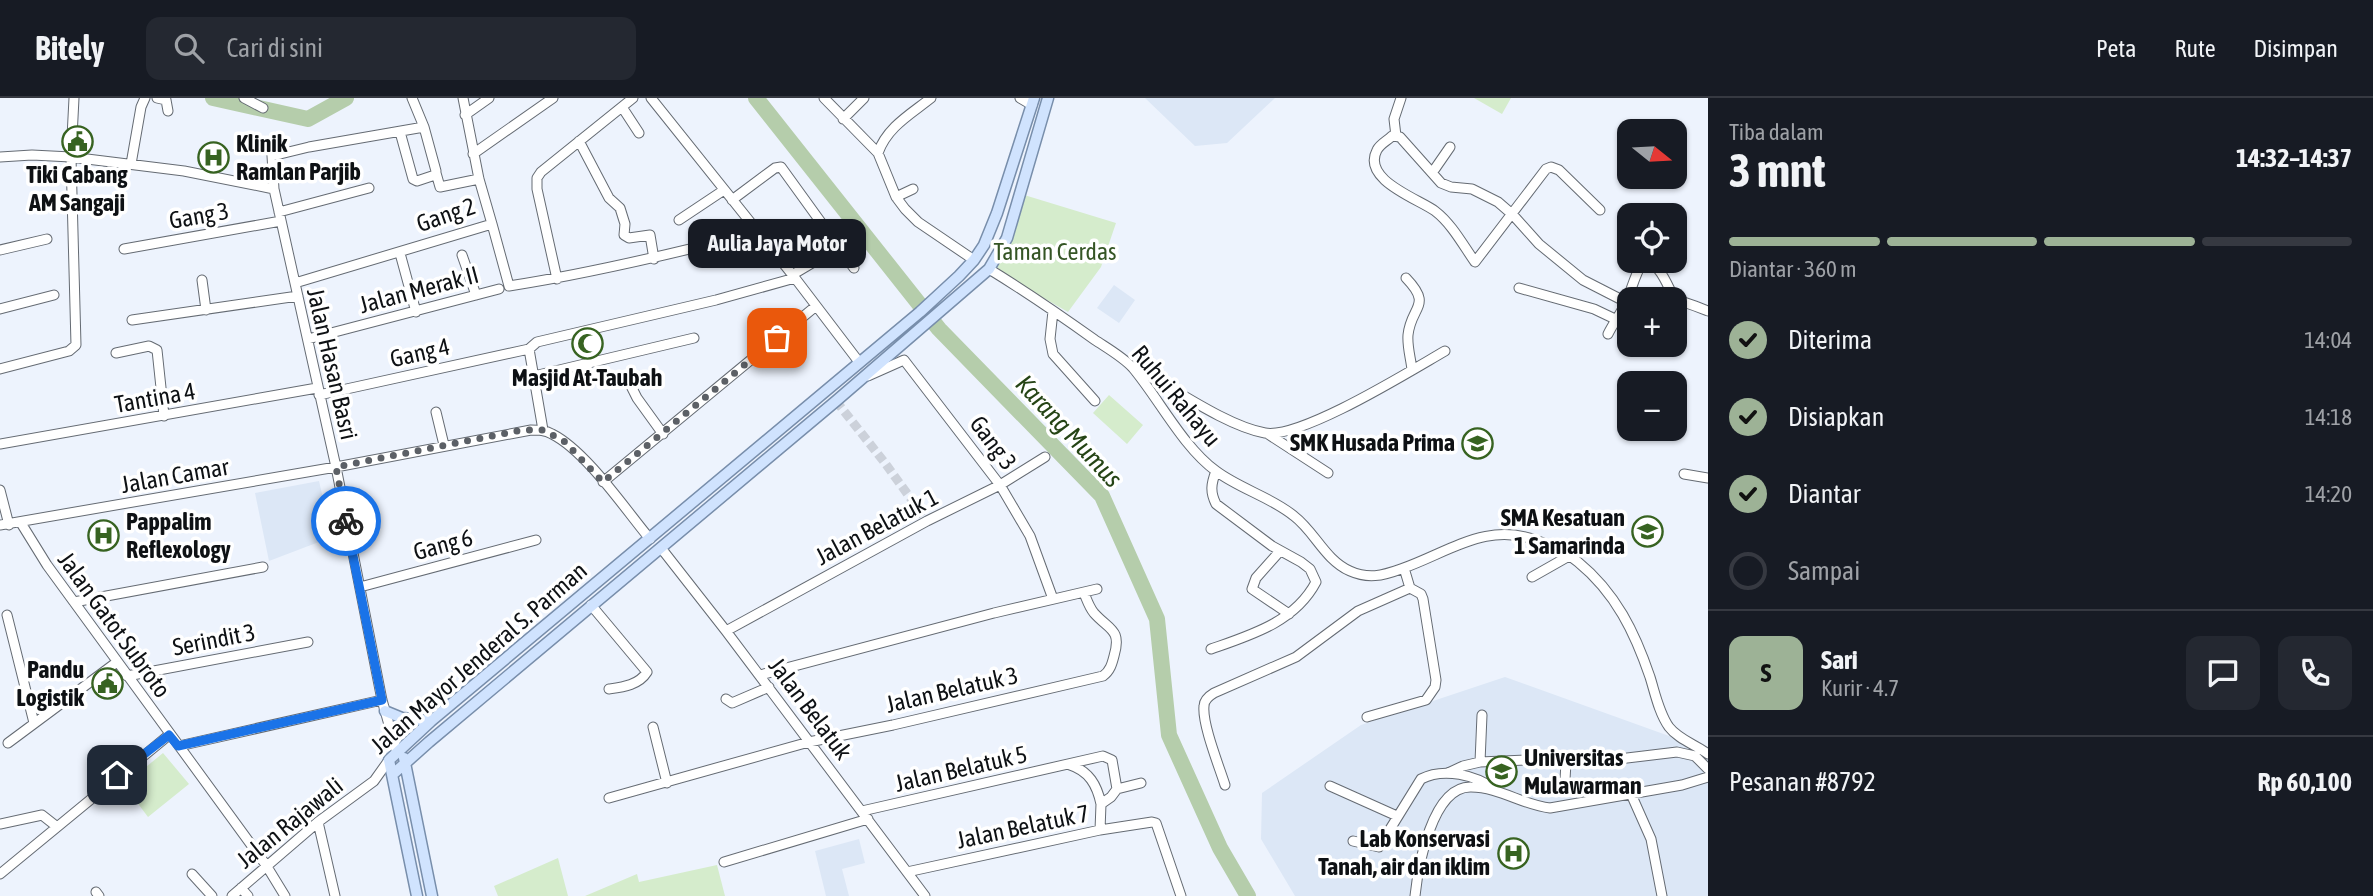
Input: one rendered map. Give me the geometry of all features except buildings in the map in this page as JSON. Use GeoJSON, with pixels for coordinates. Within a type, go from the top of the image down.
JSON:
{"type":"FeatureCollection","features":[{"type":"Feature","properties":{"kind":"main road","name":"Jalan Mayor Jenderal S. Parman"},"geometry":{"type":"LineString","coordinates":[[392,775],[944,308],[994,272],[1014,217],[1048,98]]}},
{"type":"Feature","properties":{"kind":"main road","name":"Jalan Mayor Jenderal S. Parman"},"geometry":{"type":"LineString","coordinates":[[396,754],[431,721],[907,323],[974,260],[989,236],[1033,102]]}},
{"type":"Feature","properties":{"kind":"main road"},"geometry":{"type":"LineString","coordinates":[[997,213],[1014,217]]}},
{"type":"Feature","properties":{"kind":"main road"},"geometry":{"type":"LineString","coordinates":[[583,595],[591,605]]}},
{"type":"Feature","properties":{"kind":"main road"},"geometry":{"type":"LineString","coordinates":[[384,705],[402,718],[431,721]]}},
{"type":"Feature","properties":{"kind":"main road"},"geometry":{"type":"LineString","coordinates":[[396,754],[405,764],[432,896]]}},
{"type":"Feature","properties":{"kind":"main road"},"geometry":{"type":"LineString","coordinates":[[396,754],[392,775],[417,896]]}},
{"type":"Feature","properties":{"kind":"street"},"geometry":{"type":"LineString","coordinates":[[0,369],[69,351],[75,347],[71,157],[74,98]]}},
{"type":"Feature","properties":{"kind":"street"},"geometry":{"type":"LineString","coordinates":[[131,164],[145,98]]}},
{"type":"Feature","properties":{"kind":"street"},"geometry":{"type":"LineString","coordinates":[[157,98],[166,100],[168,111]]}},
{"type":"Feature","properties":{"kind":"street"},"geometry":{"type":"LineString","coordinates":[[244,98],[263,108]]}},
{"type":"Feature","properties":{"kind":"street"},"geometry":{"type":"LineString","coordinates":[[412,98],[424,127],[440,187],[479,179]]}},
{"type":"Feature","properties":{"kind":"street","name":"Gang 2"},"geometry":{"type":"LineString","coordinates":[[295,283],[492,224],[479,179],[463,98]]}},
{"type":"Feature","properties":{"kind":"street"},"geometry":{"type":"LineString","coordinates":[[465,115],[489,98]]}},
{"type":"Feature","properties":{"kind":"street"},"geometry":{"type":"LineString","coordinates":[[474,154],[553,98]]}},
{"type":"Feature","properties":{"kind":"street"},"geometry":{"type":"LineString","coordinates":[[557,279],[536,182],[541,172],[633,98]]}},
{"type":"Feature","properties":{"kind":"street"},"geometry":{"type":"LineString","coordinates":[[651,98],[859,362]]}},
{"type":"Feature","properties":{"kind":"street"},"geometry":{"type":"LineString","coordinates":[[824,98],[878,153],[896,197],[905,209],[918,222],[974,260]]}},
{"type":"Feature","properties":{"kind":"street"},"geometry":{"type":"LineString","coordinates":[[843,119],[864,98]]}},
{"type":"Feature","properties":{"kind":"street"},"geometry":{"type":"LineString","coordinates":[[878,153],[884,137],[892,128],[932,98]]}},
{"type":"Feature","properties":{"kind":"street"},"geometry":{"type":"LineString","coordinates":[[1020,98],[1033,102]]}},
{"type":"Feature","properties":{"kind":"street"},"geometry":{"type":"LineString","coordinates":[[1396,136],[1394,119],[1401,98]]}},
{"type":"Feature","properties":{"kind":"street"},"geometry":{"type":"LineString","coordinates":[[622,107],[639,132]]}},
{"type":"Feature","properties":{"kind":"street"},"geometry":{"type":"LineString","coordinates":[[424,127],[400,132],[413,179],[417,181],[436,173]]}},
{"type":"Feature","properties":{"kind":"street","name":"Jalan Hasan Basri"},"geometry":{"type":"LineString","coordinates":[[396,754],[274,189],[272,156],[400,132]]}},
{"type":"Feature","properties":{"kind":"street"},"geometry":{"type":"LineString","coordinates":[[1600,210],[1559,170],[1551,167],[1546,169],[1513,215],[1475,262],[1448,223],[1434,211],[1396,191],[1376,168],[1374,160],[1378,147],[1396,136],[1405,142],[1441,183],[1483,193],[1513,215],[1539,244],[1583,280],[1617,295]]}},
{"type":"Feature","properties":{"kind":"street"},"geometry":{"type":"LineString","coordinates":[[579,141],[610,199],[620,208],[625,224],[624,235],[629,238],[650,235],[654,259]]}},
{"type":"Feature","properties":{"kind":"street"},"geometry":{"type":"LineString","coordinates":[[1432,173],[1450,147]]}},
{"type":"Feature","properties":{"kind":"street"},"geometry":{"type":"LineString","coordinates":[[0,157],[71,157],[131,164],[196,173],[274,189]]}},
{"type":"Feature","properties":{"kind":"street"},"geometry":{"type":"LineString","coordinates":[[732,200],[780,167],[854,268]]}},
{"type":"Feature","properties":{"kind":"street","name":"Gang 3"},"geometry":{"type":"LineString","coordinates":[[124,249],[280,216],[369,188]]}},
{"type":"Feature","properties":{"kind":"street"},"geometry":{"type":"LineString","coordinates":[[896,197],[913,189]]}},
{"type":"Feature","properties":{"kind":"street"},"geometry":{"type":"LineString","coordinates":[[679,220],[724,190]]}},
{"type":"Feature","properties":{"kind":"street"},"geometry":{"type":"LineString","coordinates":[[492,224],[509,286],[654,259],[758,232]]}},
{"type":"Feature","properties":{"kind":"street"},"geometry":{"type":"LineString","coordinates":[[0,250],[47,239]]}},
{"type":"Feature","properties":{"kind":"street","name":"Gang 4"},"geometry":{"type":"LineString","coordinates":[[318,392],[529,349],[537,342],[716,300],[793,276],[839,247]]}},
{"type":"Feature","properties":{"kind":"street"},"geometry":{"type":"LineString","coordinates":[[462,255],[476,295]]}},
{"type":"Feature","properties":{"kind":"street"},"geometry":{"type":"LineString","coordinates":[[401,257],[416,312]]}},
{"type":"Feature","properties":{"kind":"street"},"geometry":{"type":"LineString","coordinates":[[1634,287],[1637,270],[1642,263],[1647,262],[1656,265],[1668,287]]}},
{"type":"Feature","properties":{"kind":"street","name":"Ruhui Rahayu"},"geometry":{"type":"LineString","coordinates":[[994,272],[1131,366],[1181,432],[1216,471],[1291,514],[1302,523],[1327,554],[1347,570],[1362,576],[1378,577],[1467,540],[1499,533],[1536,540],[1569,556],[1595,579],[1627,619],[1638,642],[1662,713],[1670,727],[1708,754]]}},
{"type":"Feature","properties":{"kind":"street"},"geometry":{"type":"LineString","coordinates":[[1406,278],[1416,288],[1420,303],[1408,335],[1412,370]]}},
{"type":"Feature","properties":{"kind":"street"},"geometry":{"type":"LineString","coordinates":[[202,280],[206,310]]}},
{"type":"Feature","properties":{"kind":"street"},"geometry":{"type":"LineString","coordinates":[[1519,288],[1594,309],[1615,319]]}},
{"type":"Feature","properties":{"kind":"street","name":"Jalan Merak II"},"geometry":{"type":"LineString","coordinates":[[308,339],[499,289]]}},
{"type":"Feature","properties":{"kind":"street"},"geometry":{"type":"LineString","coordinates":[[0,309],[54,295]]}},
{"type":"Feature","properties":{"kind":"street"},"geometry":{"type":"LineString","coordinates":[[132,320],[298,296]]}},
{"type":"Feature","properties":{"kind":"street"},"geometry":{"type":"LineString","coordinates":[[1687,303],[1708,311]]}},
{"type":"Feature","properties":{"kind":"street"},"geometry":{"type":"LineString","coordinates":[[603,482],[816,306]]}},
{"type":"Feature","properties":{"kind":"street"},"geometry":{"type":"LineString","coordinates":[[1053,311],[1050,339],[1053,354],[1095,401]]}},
{"type":"Feature","properties":{"kind":"street"},"geometry":{"type":"LineString","coordinates":[[1608,334],[1617,317]]}},
{"type":"Feature","properties":{"kind":"street"},"geometry":{"type":"LineString","coordinates":[[534,376],[694,338]]}},
{"type":"Feature","properties":{"kind":"street"},"geometry":{"type":"LineString","coordinates":[[116,352],[149,346],[156,348],[164,416]]}},
{"type":"Feature","properties":{"kind":"street"},"geometry":{"type":"LineString","coordinates":[[529,349],[543,430],[564,441],[650,538]]}},
{"type":"Feature","properties":{"kind":"street"},"geometry":{"type":"LineString","coordinates":[[1131,366],[1248,428],[1278,433],[1330,414],[1444,351]]}},
{"type":"Feature","properties":{"kind":"street","name":"Gang 3"},"geometry":{"type":"LineString","coordinates":[[864,377],[904,360],[1000,485],[1030,536],[1053,599]]}},
{"type":"Feature","properties":{"kind":"street"},"geometry":{"type":"LineString","coordinates":[[630,384],[663,434]]}},
{"type":"Feature","properties":{"kind":"street","name":"Tantina 4"},"geometry":{"type":"LineString","coordinates":[[0,444],[318,392]]}},
{"type":"Feature","properties":{"kind":"street"},"geometry":{"type":"LineString","coordinates":[[436,412],[444,445]]}},
{"type":"Feature","properties":{"kind":"street","name":"Jalan Camar"},"geometry":{"type":"LineString","coordinates":[[20,523],[336,467],[522,430],[543,430]]}},
{"type":"Feature","properties":{"kind":"street"},"geometry":{"type":"LineString","coordinates":[[1266,433],[1328,473]]}},
{"type":"Feature","properties":{"kind":"street","name":"Jalan Belatuk 1"},"geometry":{"type":"LineString","coordinates":[[726,631],[927,521],[1000,485],[1045,457]]}},
{"type":"Feature","properties":{"kind":"street"},"geometry":{"type":"LineString","coordinates":[[1211,649],[1277,624],[1316,582],[1310,569],[1280,551],[1216,504],[1211,494],[1216,471]]}},
{"type":"Feature","properties":{"kind":"street"},"geometry":{"type":"LineString","coordinates":[[1684,474],[1708,478]]}},
{"type":"Feature","properties":{"kind":"street"},"geometry":{"type":"LineString","coordinates":[[0,489],[5,525],[20,523]]}},
{"type":"Feature","properties":{"kind":"street","name":"Jalan Gatot Subroto"},"geometry":{"type":"LineString","coordinates":[[20,523],[169,735],[266,865],[285,896]]}},
{"type":"Feature","properties":{"kind":"street","name":"Gang 6"},"geometry":{"type":"LineString","coordinates":[[360,587],[536,540]]}},
{"type":"Feature","properties":{"kind":"street","name":"Jalan Belatuk"},"geometry":{"type":"LineString","coordinates":[[661,548],[760,675],[925,896]]}},
{"type":"Feature","properties":{"kind":"street"},"geometry":{"type":"LineString","coordinates":[[1280,551],[1256,578],[1252,589],[1289,614]]}},
{"type":"Feature","properties":{"kind":"street"},"geometry":{"type":"LineString","coordinates":[[1532,577],[1569,556]]}},
{"type":"Feature","properties":{"kind":"street"},"geometry":{"type":"LineString","coordinates":[[74,602],[263,566]]}},
{"type":"Feature","properties":{"kind":"street"},"geometry":{"type":"LineString","coordinates":[[1367,717],[1426,700],[1435,687],[1423,599],[1418,592],[1410,588],[1404,568]]}},
{"type":"Feature","properties":{"kind":"street"},"geometry":{"type":"LineString","coordinates":[[1225,785],[1206,722],[1206,699],[1214,692],[1296,657],[1358,611],[1410,588]]}},
{"type":"Feature","properties":{"kind":"street"},"geometry":{"type":"LineString","coordinates":[[760,675],[1097,589]]}},
{"type":"Feature","properties":{"kind":"street","name":"Jalan Belatuk 3"},"geometry":{"type":"LineString","coordinates":[[609,798],[809,741],[893,725],[1104,676],[1112,662],[1117,643],[1109,625],[1090,608],[1084,593]]}},
{"type":"Feature","properties":{"kind":"street"},"geometry":{"type":"LineString","coordinates":[[591,605],[647,671],[645,676],[631,684],[609,689]]}},
{"type":"Feature","properties":{"kind":"street"},"geometry":{"type":"LineString","coordinates":[[7,615],[34,723]]}},
{"type":"Feature","properties":{"kind":"street","name":"Serindit 3"},"geometry":{"type":"LineString","coordinates":[[127,676],[308,642]]}},
{"type":"Feature","properties":{"kind":"street"},"geometry":{"type":"LineString","coordinates":[[8,743],[117,662]]}},
{"type":"Feature","properties":{"kind":"street"},"geometry":{"type":"LineString","coordinates":[[726,699],[732,703],[769,687]]}},
{"type":"Feature","properties":{"kind":"street"},"geometry":{"type":"LineString","coordinates":[[178,746],[384,705]]}},
{"type":"Feature","properties":{"kind":"street"},"geometry":{"type":"LineString","coordinates":[[1480,762],[1482,715]]}},
{"type":"Feature","properties":{"kind":"street"},"geometry":{"type":"LineString","coordinates":[[653,727],[667,783]]}},
{"type":"Feature","properties":{"kind":"street"},"geometry":{"type":"LineString","coordinates":[[0,874],[169,735]]}},
{"type":"Feature","properties":{"kind":"street"},"geometry":{"type":"LineString","coordinates":[[1446,774],[1462,766],[1480,762],[1547,759],[1594,762],[1677,752],[1695,756],[1708,769]]}},
{"type":"Feature","properties":{"kind":"street","name":"Jalan Mayor Jenderal S. Parman"},"geometry":{"type":"LineString","coordinates":[[374,781],[396,754]]}},
{"type":"Feature","properties":{"kind":"street","name":"Jalan Belatuk 5"},"geometry":{"type":"LineString","coordinates":[[724,862],[865,815],[1103,756],[1108,757],[1114,765],[1117,789]]}},
{"type":"Feature","properties":{"kind":"street"},"geometry":{"type":"LineString","coordinates":[[1565,780],[1566,762]]}},
{"type":"Feature","properties":{"kind":"street"},"geometry":{"type":"LineString","coordinates":[[1069,764],[1083,771],[1095,784],[1101,804],[1100,830]]}},
{"type":"Feature","properties":{"kind":"street","name":"Jalan Mayor Jenderal S. Parman"},"geometry":{"type":"LineString","coordinates":[[374,781],[392,775]]}},
{"type":"Feature","properties":{"kind":"street"},"geometry":{"type":"LineString","coordinates":[[1353,841],[1379,847],[1421,779],[1428,776],[1468,776],[1483,780],[1497,791]]}},
{"type":"Feature","properties":{"kind":"street"},"geometry":{"type":"LineString","coordinates":[[1415,896],[1428,835],[1443,803],[1461,787],[1473,786],[1497,791],[1550,808],[1682,785],[1708,777]]}},
{"type":"Feature","properties":{"kind":"street","name":"Jalan Rajawali"},"geometry":{"type":"LineString","coordinates":[[232,896],[318,822],[374,781]]}},
{"type":"Feature","properties":{"kind":"street"},"geometry":{"type":"LineString","coordinates":[[1101,804],[1117,789],[1141,783]]}},
{"type":"Feature","properties":{"kind":"street"},"geometry":{"type":"LineString","coordinates":[[1330,786],[1397,816]]}},
{"type":"Feature","properties":{"kind":"street"},"geometry":{"type":"LineString","coordinates":[[1631,794],[1651,839],[1662,896]]}},
{"type":"Feature","properties":{"kind":"street"},"geometry":{"type":"LineString","coordinates":[[0,824],[41,815],[56,826]]}},
{"type":"Feature","properties":{"kind":"street","name":"Jalan Belatuk 7"},"geometry":{"type":"LineString","coordinates":[[907,872],[1147,821],[1156,823],[1181,896]]}},
{"type":"Feature","properties":{"kind":"street"},"geometry":{"type":"LineString","coordinates":[[318,822],[335,896]]}},
{"type":"Feature","properties":{"kind":"street"},"geometry":{"type":"LineString","coordinates":[[192,874],[212,896]]}},
{"type":"Feature","properties":{"kind":"street"},"geometry":{"type":"LineString","coordinates":[[241,888],[248,896]]}},
{"type":"Feature","properties":{"kind":"shaded area"},"geometry":{"type":"Polygon","coordinates":[[[1145,98],[1275,98],[1227,143],[1195,146],[1145,98]]]}},
{"type":"Feature","properties":{"kind":"shaded area"},"geometry":{"type":"Polygon","coordinates":[[[1114,285],[1135,300],[1119,323],[1097,308],[1114,285]]]}},
{"type":"Feature","properties":{"kind":"shaded area"},"geometry":{"type":"Polygon","coordinates":[[[319,481],[332,537],[269,561],[255,493],[319,481]]]}},
{"type":"Feature","properties":{"kind":"shaded area","name":"Universitas Mulawarman"},"geometry":{"type":"Polygon","coordinates":[[[1505,677],[1708,750],[1708,896],[1295,896],[1261,839],[1262,793],[1361,725],[1505,677]]]}},
{"type":"Feature","properties":{"kind":"shaded area"},"geometry":{"type":"Polygon","coordinates":[[[859,839],[865,863],[842,869],[849,896],[826,896],[815,851],[859,839]]]}},
{"type":"Feature","properties":{"kind":"green space"},"geometry":{"type":"Polygon","coordinates":[[[1474,98],[1511,98],[1502,114],[1474,98]]]}},
{"type":"Feature","properties":{"kind":"green space","name":"Taman Cerdas"},"geometry":{"type":"Polygon","coordinates":[[[1021,194],[1116,223],[1101,267],[1068,312],[1014,281],[993,264],[1021,194]]]}},
{"type":"Feature","properties":{"kind":"green space"},"geometry":{"type":"Polygon","coordinates":[[[1109,395],[1143,425],[1127,444],[1093,413],[1109,395]]]}},
{"type":"Feature","properties":{"kind":"green space"},"geometry":{"type":"Polygon","coordinates":[[[163,753],[189,784],[148,817],[124,785],[163,753]]]}},
{"type":"Feature","properties":{"kind":"green space"},"geometry":{"type":"Polygon","coordinates":[[[558,858],[568,896],[498,896],[494,886],[558,858]]]}},
{"type":"Feature","properties":{"kind":"green space"},"geometry":{"type":"Polygon","coordinates":[[[717,865],[725,896],[585,896],[637,874],[639,882],[717,865]]]}},
{"type":"Feature","properties":{"kind":"waterway","name":"Karang Mumus"},"geometry":{"type":"LineString","coordinates":[[213,98],[308,119],[346,98]]}},
{"type":"Feature","properties":{"kind":"waterway","name":"Karang Mumus"},"geometry":{"type":"LineString","coordinates":[[756,98],[939,329],[1102,496],[1157,619],[1169,735],[1220,848],[1248,896]]}},
{"type":"Feature","properties":{"kind":"tunnel"},"geometry":{"type":"LineString","coordinates":[[836,401],[927,521]]}},
{"type":"Feature","properties":{"kind":"way so far"},"geometry":{"type":"LineString","coordinates":[[346,521],[336,467],[522,430],[543,430],[564,441],[603,482],[777,338]]}},
{"type":"Feature","properties":{"kind":"place","name":"Tiki Cabang AM Sangaji"},"geometry":{"type":"Point","coordinates":[77,141]}},
{"type":"Feature","properties":{"kind":"place","name":"Klinik Ramlan Parjib"},"geometry":{"type":"Point","coordinates":[213,158]}},
{"type":"Feature","properties":{"kind":"place","name":"Aulia Jaya Motor"},"geometry":{"type":"Point","coordinates":[777,338]}},
{"type":"Feature","properties":{"kind":"place","name":"Masjid At-Taubah"},"geometry":{"type":"Point","coordinates":[587,344]}},
{"type":"Feature","properties":{"kind":"place","name":"SMK Husada Prima"},"geometry":{"type":"Point","coordinates":[1478,443]}},
{"type":"Feature","properties":{"kind":"place","name":"SMA Kesatuan 1 Samarinda"},"geometry":{"type":"Point","coordinates":[1648,532]}},
{"type":"Feature","properties":{"kind":"place","name":"Pappalim Reflexology"},"geometry":{"type":"Point","coordinates":[103,536]}},
{"type":"Feature","properties":{"kind":"place","name":"Pandu Logistik"},"geometry":{"type":"Point","coordinates":[107,684]}},
{"type":"Feature","properties":{"kind":"place","name":"Universitas Mulawarman"},"geometry":{"type":"Point","coordinates":[1501,772]}},
{"type":"Feature","properties":{"kind":"place","name":"Lab Konservasi Tanah, air dan iklim"},"geometry":{"type":"Point","coordinates":[1513,853]}},
{"type":"Feature","properties":{"kind":"route"},"geometry":{"type":"LineString","coordinates":[[117,775],[169,735],[178,746],[382,700],[346,521]]}}]}
